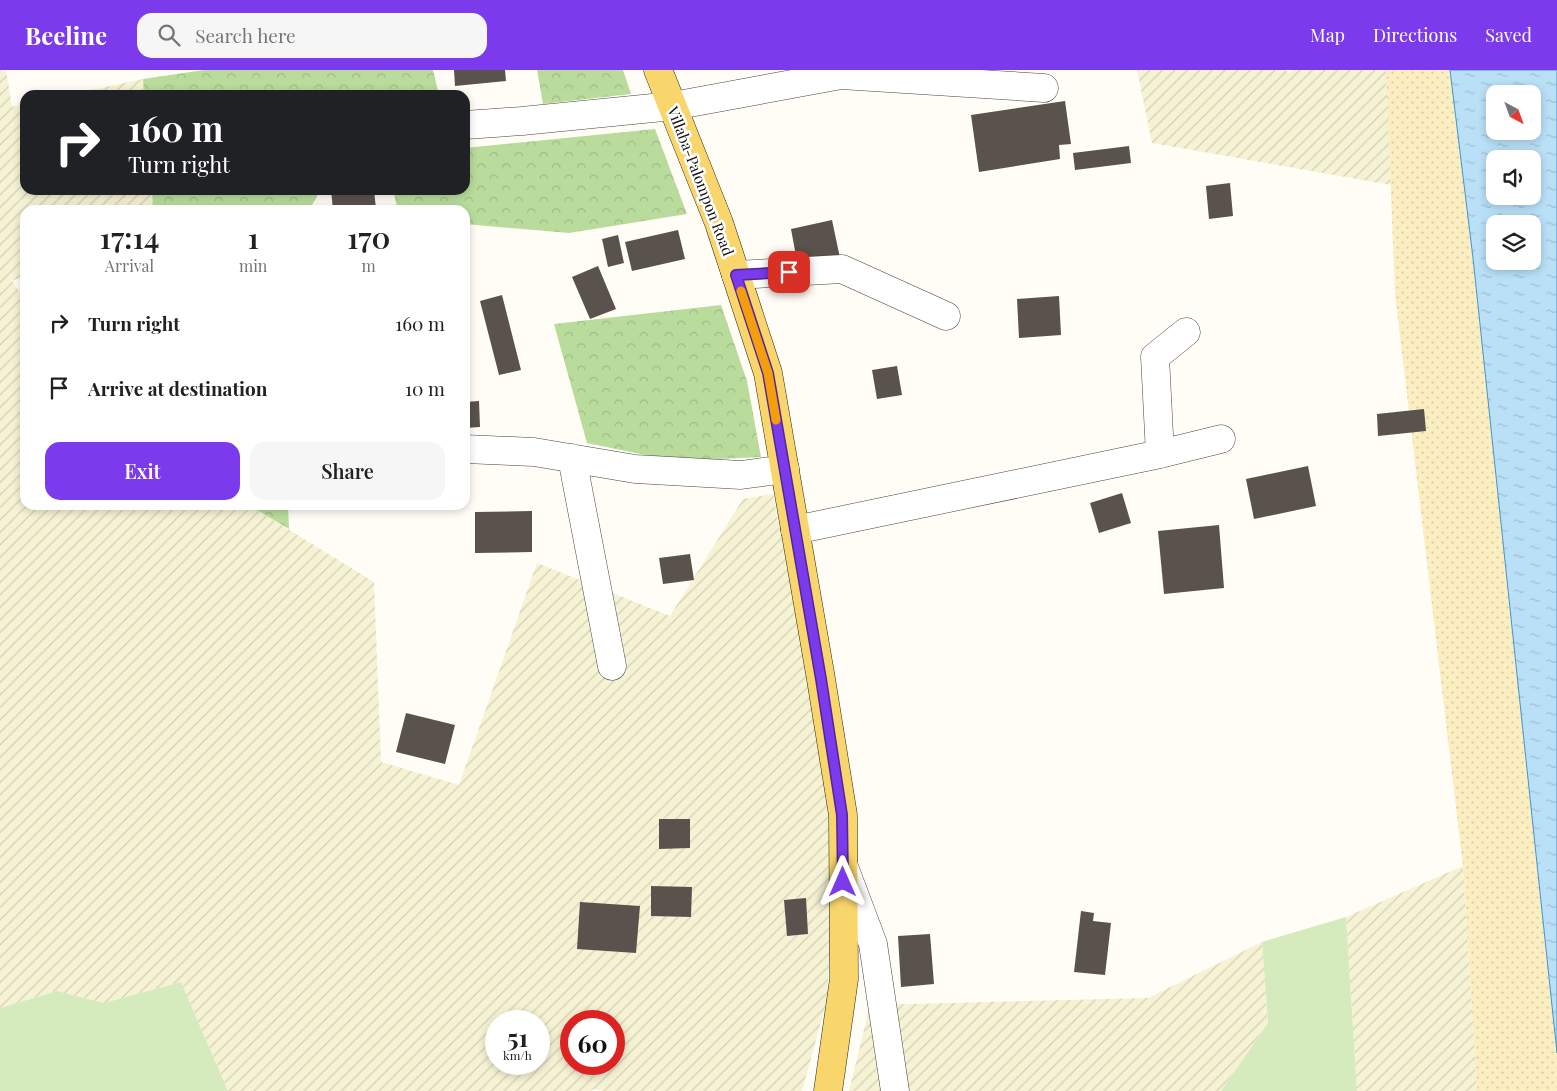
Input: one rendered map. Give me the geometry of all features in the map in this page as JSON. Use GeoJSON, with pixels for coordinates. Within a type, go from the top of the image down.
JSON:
{"type":"FeatureCollection","features":[{"type":"Feature","properties":{"kind":"main road","name":"Villaba-Palompon Road"},"geometry":{"type":"LineString","coordinates":[[658,70],[719,223],[768,373],[785,469],[842,815],[844,979],[828,1091]]}},
{"type":"Feature","properties":{"kind":"street"},"geometry":{"type":"LineString","coordinates":[[470,125],[672,106],[841,75],[1044,88]]}},
{"type":"Feature","properties":{"kind":"street"},"geometry":{"type":"LineString","coordinates":[[736,275],[842,269],[946,316]]}},
{"type":"Feature","properties":{"kind":"street"},"geometry":{"type":"LineString","coordinates":[[1160,454],[1155,356],[1186,332]]}},
{"type":"Feature","properties":{"kind":"street"},"geometry":{"type":"LineString","coordinates":[[795,530],[1160,454],[1221,439]]}},
{"type":"Feature","properties":{"kind":"street"},"geometry":{"type":"LineString","coordinates":[[470,449],[534,452],[636,469],[741,475],[785,469]]}},
{"type":"Feature","properties":{"kind":"street"},"geometry":{"type":"LineString","coordinates":[[572,458],[612,666]]}},
{"type":"Feature","properties":{"kind":"street"},"geometry":{"type":"LineString","coordinates":[[843,863],[873,944],[895,1091]]}},
{"type":"Feature","properties":{"kind":"shaded area"},"geometry":{"type":"Polygon","coordinates":[[[0,70],[6,70],[12,107],[20,105],[20,195],[152,195],[153,205],[20,205],[20,278],[12,281],[20,293],[20,510],[257,510],[374,582],[381,762],[459,785],[537,563],[670,616],[743,499],[773,494],[837,827],[827,1000],[802,1091],[603,1091],[594,1089],[591,1091],[228,1091],[181,982],[104,1003],[57,991],[0,1008],[0,70]]]}},
{"type":"Feature","properties":{"kind":"shaded area"},"geometry":{"type":"Polygon","coordinates":[[[1137,70],[1285,70],[1290,73],[1293,70],[1386,70],[1391,185],[1152,143],[1137,70]]]}},
{"type":"Feature","properties":{"kind":"shaded area"},"geometry":{"type":"Polygon","coordinates":[[[143,79],[144,90],[91,90],[143,79]]]}},
{"type":"Feature","properties":{"kind":"shaded area"},"geometry":{"type":"Polygon","coordinates":[[[1463,866],[1477,1091],[1357,1091],[1346,917],[1463,866]]]}},
{"type":"Feature","properties":{"kind":"shaded area"},"geometry":{"type":"Polygon","coordinates":[[[1262,942],[1268,1023],[1221,1091],[849,1091],[870,1005],[1148,998],[1262,942]]]}},
{"type":"Feature","properties":{"kind":"green space"},"geometry":{"type":"Polygon","coordinates":[[[204,70],[433,70],[438,90],[144,90],[143,79],[204,70]]]}},
{"type":"Feature","properties":{"kind":"green space"},"geometry":{"type":"Polygon","coordinates":[[[537,70],[623,70],[631,94],[543,104],[537,70]]]}},
{"type":"Feature","properties":{"kind":"green space"},"geometry":{"type":"Polygon","coordinates":[[[655,129],[687,214],[569,233],[470,224],[470,205],[397,205],[394,195],[470,195],[470,148],[655,129]]]}},
{"type":"Feature","properties":{"kind":"green space"},"geometry":{"type":"Polygon","coordinates":[[[152,195],[318,195],[312,205],[153,205],[152,195]]]}},
{"type":"Feature","properties":{"kind":"green space"},"geometry":{"type":"Polygon","coordinates":[[[721,305],[747,381],[761,457],[674,461],[587,443],[554,324],[721,305]]]}},
{"type":"Feature","properties":{"kind":"green space"},"geometry":{"type":"Polygon","coordinates":[[[257,510],[288,510],[289,529],[257,510]]]}},
{"type":"Feature","properties":{"kind":"green space"},"geometry":{"type":"Polygon","coordinates":[[[1346,917],[1357,1091],[1221,1091],[1268,1023],[1262,942],[1346,917]]]}},
{"type":"Feature","properties":{"kind":"green space"},"geometry":{"type":"Polygon","coordinates":[[[181,982],[228,1091],[0,1091],[0,1008],[57,991],[104,1003],[181,982]]]}},
{"type":"Feature","properties":{"kind":"sand"},"geometry":{"type":"Polygon","coordinates":[[[1386,70],[1557,70],[1557,1091],[1477,1091],[1463,866],[1395,294],[1386,70]]]}},
{"type":"Feature","properties":{"kind":"water"},"geometry":{"type":"Polygon","coordinates":[[[1450,70],[1557,70],[1557,1053],[1473,258],[1450,70]]]}},
{"type":"Feature","properties":{"kind":"building"},"geometry":{"type":"Polygon","coordinates":[[[454,70],[505,70],[506,81],[455,86],[454,70]]]}},
{"type":"Feature","properties":{"kind":"building"},"geometry":{"type":"Polygon","coordinates":[[[1065,101],[1071,144],[1059,145],[1060,159],[979,172],[971,115],[1065,101]]]}},
{"type":"Feature","properties":{"kind":"building"},"geometry":{"type":"Polygon","coordinates":[[[1129,146],[1131,163],[1075,170],[1073,153],[1129,146]]]}},
{"type":"Feature","properties":{"kind":"building"},"geometry":{"type":"Polygon","coordinates":[[[1230,183],[1233,216],[1209,219],[1206,186],[1230,183]]]}},
{"type":"Feature","properties":{"kind":"building"},"geometry":{"type":"Polygon","coordinates":[[[332,195],[375,195],[376,205],[332,205],[332,195]]]}},
{"type":"Feature","properties":{"kind":"building"},"geometry":{"type":"Polygon","coordinates":[[[832,220],[840,258],[798,267],[791,229],[832,220]]]}},
{"type":"Feature","properties":{"kind":"building"},"geometry":{"type":"Polygon","coordinates":[[[678,230],[685,259],[632,271],[625,242],[678,230]]]}},
{"type":"Feature","properties":{"kind":"building"},"geometry":{"type":"Polygon","coordinates":[[[618,235],[624,263],[608,267],[602,239],[618,235]]]}},
{"type":"Feature","properties":{"kind":"building"},"geometry":{"type":"Polygon","coordinates":[[[598,266],[616,309],[590,319],[572,277],[598,266]]]}},
{"type":"Feature","properties":{"kind":"building"},"geometry":{"type":"Polygon","coordinates":[[[502,295],[521,370],[499,375],[480,301],[502,295]]]}},
{"type":"Feature","properties":{"kind":"building"},"geometry":{"type":"Polygon","coordinates":[[[1059,296],[1061,335],[1019,338],[1017,299],[1059,296]]]}},
{"type":"Feature","properties":{"kind":"building"},"geometry":{"type":"Polygon","coordinates":[[[897,366],[902,395],[877,399],[872,370],[897,366]]]}},
{"type":"Feature","properties":{"kind":"building"},"geometry":{"type":"Polygon","coordinates":[[[479,401],[480,427],[470,428],[470,402],[479,401]]]}},
{"type":"Feature","properties":{"kind":"building"},"geometry":{"type":"Polygon","coordinates":[[[1424,409],[1426,431],[1378,436],[1377,414],[1424,409]]]}},
{"type":"Feature","properties":{"kind":"building"},"geometry":{"type":"Polygon","coordinates":[[[1308,466],[1316,506],[1254,519],[1246,479],[1308,466]]]}},
{"type":"Feature","properties":{"kind":"building"},"geometry":{"type":"Polygon","coordinates":[[[1122,493],[1131,523],[1099,533],[1090,503],[1122,493]]]}},
{"type":"Feature","properties":{"kind":"building"},"geometry":{"type":"Polygon","coordinates":[[[532,511],[532,552],[475,553],[475,512],[532,511]]]}},
{"type":"Feature","properties":{"kind":"building"},"geometry":{"type":"Polygon","coordinates":[[[1219,525],[1224,588],[1164,594],[1158,531],[1219,525]]]}},
{"type":"Feature","properties":{"kind":"building"},"geometry":{"type":"Polygon","coordinates":[[[690,554],[694,580],[663,584],[659,558],[690,554]]]}},
{"type":"Feature","properties":{"kind":"building"},"geometry":{"type":"Polygon","coordinates":[[[406,713],[455,725],[445,764],[396,752],[406,713]]]}},
{"type":"Feature","properties":{"kind":"building"},"geometry":{"type":"Polygon","coordinates":[[[659,819],[690,819],[690,848],[659,849],[659,819]]]}},
{"type":"Feature","properties":{"kind":"building"},"geometry":{"type":"Polygon","coordinates":[[[651,886],[692,887],[691,917],[651,916],[651,886]]]}},
{"type":"Feature","properties":{"kind":"building"},"geometry":{"type":"Polygon","coordinates":[[[806,898],[808,934],[787,936],[784,900],[806,898]]]}},
{"type":"Feature","properties":{"kind":"building"},"geometry":{"type":"Polygon","coordinates":[[[580,902],[640,906],[636,953],[577,949],[580,902]]]}},
{"type":"Feature","properties":{"kind":"building"},"geometry":{"type":"Polygon","coordinates":[[[1081,911],[1094,913],[1093,921],[1111,923],[1105,975],[1074,972],[1081,911]]]}},
{"type":"Feature","properties":{"kind":"building"},"geometry":{"type":"Polygon","coordinates":[[[930,934],[934,984],[901,987],[898,936],[930,934]]]}},
{"type":"Feature","properties":{"kind":"slow traffic"},"geometry":{"type":"LineString","coordinates":[[741,291],[768,373],[776,420]]}},
{"type":"Feature","properties":{"kind":"route"},"geometry":{"type":"LineString","coordinates":[[789,272],[736,275],[768,373],[821,679],[842,815],[843,882]]}}]}
